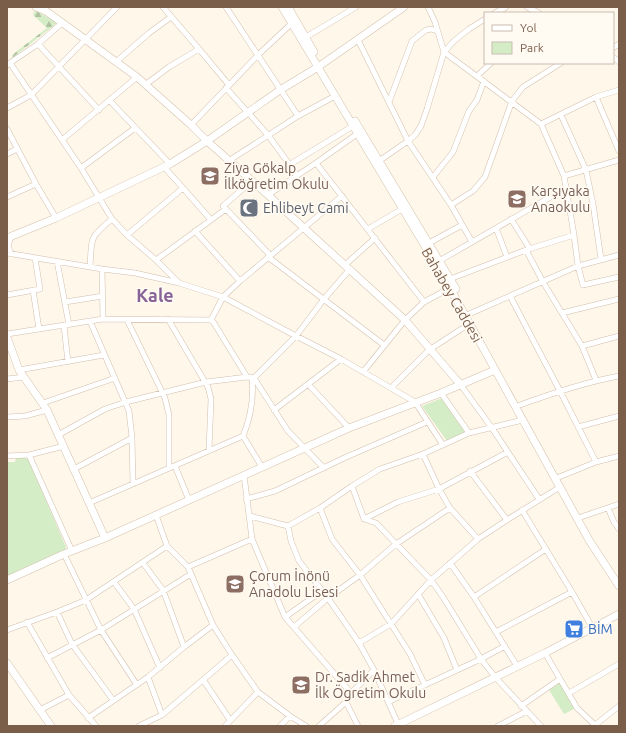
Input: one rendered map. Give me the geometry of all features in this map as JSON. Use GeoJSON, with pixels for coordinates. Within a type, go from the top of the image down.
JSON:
{"type":"FeatureCollection","features":[{"type":"Feature","properties":{"kind":"street"},"geometry":{"type":"LineString","coordinates":[[36,7],[45,9],[137,77],[145,86],[191,125],[206,141],[230,160],[405,320],[429,350],[460,384],[492,428],[539,499]]}},
{"type":"Feature","properties":{"kind":"street"},"geometry":{"type":"LineString","coordinates":[[7,108],[31,95],[117,7]]}},
{"type":"Feature","properties":{"kind":"street"},"geometry":{"type":"LineString","coordinates":[[226,7],[298,116]]}},
{"type":"Feature","properties":{"kind":"street","name":"Bahabey Caddesi"},"geometry":{"type":"LineString","coordinates":[[282,7],[291,24],[320,66],[440,261],[581,517],[606,559],[618,575]]}},
{"type":"Feature","properties":{"kind":"street","name":"Bahabey Caddesi"},"geometry":{"type":"LineString","coordinates":[[288,7],[306,37],[335,96],[352,126],[450,288],[589,540],[619,586]]}},
{"type":"Feature","properties":{"kind":"street"},"geometry":{"type":"LineString","coordinates":[[306,37],[356,7]]}},
{"type":"Feature","properties":{"kind":"street"},"geometry":{"type":"LineString","coordinates":[[404,7],[320,66],[280,90],[167,166],[56,218],[9,237],[8,246],[9,254],[136,273],[179,283],[223,297],[341,359],[415,402],[443,444]]}},
{"type":"Feature","properties":{"kind":"street"},"geometry":{"type":"LineString","coordinates":[[428,7],[435,22],[444,52],[541,124],[564,176],[578,266],[583,285],[619,277]]}},
{"type":"Feature","properties":{"kind":"street"},"geometry":{"type":"LineString","coordinates":[[497,12],[506,7]]}},
{"type":"Feature","properties":{"kind":"street"},"geometry":{"type":"LineString","coordinates":[[527,7],[538,10]]}},
{"type":"Feature","properties":{"kind":"street"},"geometry":{"type":"LineString","coordinates":[[164,8],[199,48],[227,86],[268,135],[297,175]]}},
{"type":"Feature","properties":{"kind":"street"},"geometry":{"type":"LineString","coordinates":[[116,62],[171,17]]}},
{"type":"Feature","properties":{"kind":"street"},"geometry":{"type":"LineString","coordinates":[[379,161],[415,135],[421,126],[444,52],[454,40],[469,28],[484,20]]}},
{"type":"Feature","properties":{"kind":"street"},"geometry":{"type":"LineString","coordinates":[[62,23],[38,44],[8,64],[81,168],[112,218],[127,236],[156,260],[179,283]]}},
{"type":"Feature","properties":{"kind":"street"},"geometry":{"type":"LineString","coordinates":[[191,125],[227,86],[291,24]]}},
{"type":"Feature","properties":{"kind":"street"},"geometry":{"type":"LineString","coordinates":[[389,102],[412,41],[426,30],[431,29],[437,31]]}},
{"type":"Feature","properties":{"kind":"street"},"geometry":{"type":"LineString","coordinates":[[358,40],[408,141],[452,205],[472,242]]}},
{"type":"Feature","properties":{"kind":"street"},"geometry":{"type":"LineString","coordinates":[[38,44],[99,110]]}},
{"type":"Feature","properties":{"kind":"street"},"geometry":{"type":"LineString","coordinates":[[145,86],[169,67],[199,48]]}},
{"type":"Feature","properties":{"kind":"street"},"geometry":{"type":"LineString","coordinates":[[477,76],[490,64]]}},
{"type":"Feature","properties":{"kind":"street"},"geometry":{"type":"LineString","coordinates":[[452,205],[473,190],[485,177],[512,101],[523,87],[559,64]]}},
{"type":"Feature","properties":{"kind":"street"},"geometry":{"type":"LineString","coordinates":[[62,140],[137,77]]}},
{"type":"Feature","properties":{"kind":"street"},"geometry":{"type":"LineString","coordinates":[[433,177],[453,152],[469,111],[477,100],[484,81]]}},
{"type":"Feature","properties":{"kind":"street"},"geometry":{"type":"LineString","coordinates":[[541,124],[596,97],[619,90]]}},
{"type":"Feature","properties":{"kind":"street"},"geometry":{"type":"LineString","coordinates":[[230,160],[298,116],[335,96]]}},
{"type":"Feature","properties":{"kind":"street"},"geometry":{"type":"LineString","coordinates":[[596,97],[619,151]]}},
{"type":"Feature","properties":{"kind":"street"},"geometry":{"type":"LineString","coordinates":[[110,101],[135,128],[167,166],[183,188],[211,220]]}},
{"type":"Feature","properties":{"kind":"street"},"geometry":{"type":"LineString","coordinates":[[561,115],[586,170],[593,204],[601,259]]}},
{"type":"Feature","properties":{"kind":"street"},"geometry":{"type":"LineString","coordinates":[[289,165],[352,126]]}},
{"type":"Feature","properties":{"kind":"street"},"geometry":{"type":"LineString","coordinates":[[81,168],[135,128]]}},
{"type":"Feature","properties":{"kind":"street"},"geometry":{"type":"LineString","coordinates":[[7,129],[56,218]]}},
{"type":"Feature","properties":{"kind":"street"},"geometry":{"type":"LineString","coordinates":[[268,195],[357,134]]}},
{"type":"Feature","properties":{"kind":"street"},"geometry":{"type":"LineString","coordinates":[[7,154],[17,149]]}},
{"type":"Feature","properties":{"kind":"street"},"geometry":{"type":"LineString","coordinates":[[564,176],[619,160]]}},
{"type":"Feature","properties":{"kind":"street"},"geometry":{"type":"LineString","coordinates":[[316,163],[424,302]]}},
{"type":"Feature","properties":{"kind":"street"},"geometry":{"type":"LineString","coordinates":[[252,181],[223,206],[269,256],[384,345]]}},
{"type":"Feature","properties":{"kind":"street"},"geometry":{"type":"LineString","coordinates":[[7,197],[36,184]]}},
{"type":"Feature","properties":{"kind":"street"},"geometry":{"type":"LineString","coordinates":[[127,236],[183,188]]}},
{"type":"Feature","properties":{"kind":"street"},"geometry":{"type":"LineString","coordinates":[[440,261],[566,188]]}},
{"type":"Feature","properties":{"kind":"street"},"geometry":{"type":"LineString","coordinates":[[211,320],[223,297],[269,256],[342,196]]}},
{"type":"Feature","properties":{"kind":"street"},"geometry":{"type":"LineString","coordinates":[[156,260],[226,209]]}},
{"type":"Feature","properties":{"kind":"street"},"geometry":{"type":"LineString","coordinates":[[368,229],[402,209]]}},
{"type":"Feature","properties":{"kind":"street"},"geometry":{"type":"LineString","coordinates":[[90,266],[91,241],[93,236],[112,218]]}},
{"type":"Feature","properties":{"kind":"street"},"geometry":{"type":"LineString","coordinates":[[511,220],[528,249],[543,282],[582,346],[596,380]]}},
{"type":"Feature","properties":{"kind":"street"},"geometry":{"type":"LineString","coordinates":[[429,244],[462,224]]}},
{"type":"Feature","properties":{"kind":"street"},"geometry":{"type":"LineString","coordinates":[[496,228],[507,257]]}},
{"type":"Feature","properties":{"kind":"street"},"geometry":{"type":"LineString","coordinates":[[195,232],[240,281]]}},
{"type":"Feature","properties":{"kind":"street"},"geometry":{"type":"LineString","coordinates":[[450,279],[528,249],[574,234]]}},
{"type":"Feature","properties":{"kind":"street"},"geometry":{"type":"LineString","coordinates":[[58,435],[105,409],[126,402],[206,382],[251,378],[296,336],[347,267],[375,238]]}},
{"type":"Feature","properties":{"kind":"street"},"geometry":{"type":"LineString","coordinates":[[469,314],[578,266],[619,255]]}},
{"type":"Feature","properties":{"kind":"street"},"geometry":{"type":"LineString","coordinates":[[7,295],[40,289],[35,258]]}},
{"type":"Feature","properties":{"kind":"street"},"geometry":{"type":"LineString","coordinates":[[57,262],[65,302],[68,362]]}},
{"type":"Feature","properties":{"kind":"street"},"geometry":{"type":"LineString","coordinates":[[102,269],[103,319]]}},
{"type":"Feature","properties":{"kind":"street"},"geometry":{"type":"LineString","coordinates":[[363,372],[405,320],[424,302],[450,288]]}},
{"type":"Feature","properties":{"kind":"street"},"geometry":{"type":"LineString","coordinates":[[33,290],[40,329]]}},
{"type":"Feature","properties":{"kind":"street"},"geometry":{"type":"LineString","coordinates":[[65,302],[103,296]]}},
{"type":"Feature","properties":{"kind":"street"},"geometry":{"type":"LineString","coordinates":[[510,296],[596,462]]}},
{"type":"Feature","properties":{"kind":"street"},"geometry":{"type":"LineString","coordinates":[[562,313],[619,299]]}},
{"type":"Feature","properties":{"kind":"street"},"geometry":{"type":"LineString","coordinates":[[7,334],[103,319],[211,320],[288,431],[324,468]]}},
{"type":"Feature","properties":{"kind":"street"},"geometry":{"type":"LineString","coordinates":[[168,319],[206,382],[211,398],[209,450]]}},
{"type":"Feature","properties":{"kind":"street"},"geometry":{"type":"LineString","coordinates":[[127,320],[162,393],[169,415],[169,468]]}},
{"type":"Feature","properties":{"kind":"street"},"geometry":{"type":"LineString","coordinates":[[90,321],[129,411],[132,438],[132,484]]}},
{"type":"Feature","properties":{"kind":"street"},"geometry":{"type":"LineString","coordinates":[[390,388],[429,350],[469,324]]}},
{"type":"Feature","properties":{"kind":"street"},"geometry":{"type":"LineString","coordinates":[[582,346],[619,336]]}},
{"type":"Feature","properties":{"kind":"street"},"geometry":{"type":"LineString","coordinates":[[7,337],[19,370],[47,410],[105,538]]}},
{"type":"Feature","properties":{"kind":"street"},"geometry":{"type":"LineString","coordinates":[[19,370],[104,355]]}},
{"type":"Feature","properties":{"kind":"street"},"geometry":{"type":"LineString","coordinates":[[274,410],[341,359]]}},
{"type":"Feature","properties":{"kind":"street"},"geometry":{"type":"LineString","coordinates":[[7,580],[64,554],[105,538],[349,428],[441,393],[495,370]]}},
{"type":"Feature","properties":{"kind":"street"},"geometry":{"type":"LineString","coordinates":[[520,405],[596,380],[619,376]]}},
{"type":"Feature","properties":{"kind":"street"},"geometry":{"type":"LineString","coordinates":[[7,379],[24,377]]}},
{"type":"Feature","properties":{"kind":"street"},"geometry":{"type":"LineString","coordinates":[[43,403],[114,378]]}},
{"type":"Feature","properties":{"kind":"street"},"geometry":{"type":"LineString","coordinates":[[89,503],[243,436],[251,414],[253,401],[251,378]]}},
{"type":"Feature","properties":{"kind":"street"},"geometry":{"type":"LineString","coordinates":[[308,384],[349,428]]}},
{"type":"Feature","properties":{"kind":"street"},"geometry":{"type":"LineString","coordinates":[[441,393],[469,434]]}},
{"type":"Feature","properties":{"kind":"street"},"geometry":{"type":"LineString","coordinates":[[7,417],[25,416],[47,410]]}},
{"type":"Feature","properties":{"kind":"street"},"geometry":{"type":"LineString","coordinates":[[578,427],[619,416]]}},
{"type":"Feature","properties":{"kind":"street"},"geometry":{"type":"LineString","coordinates":[[250,516],[288,526],[320,508],[380,469],[423,454],[469,434],[523,420]]}},
{"type":"Feature","properties":{"kind":"street"},"geometry":{"type":"LineString","coordinates":[[246,499],[275,491],[344,458],[427,422]]}},
{"type":"Feature","properties":{"kind":"street"},"geometry":{"type":"LineString","coordinates":[[243,436],[262,467]]}},
{"type":"Feature","properties":{"kind":"street"},"geometry":{"type":"LineString","coordinates":[[74,469],[132,438]]}},
{"type":"Feature","properties":{"kind":"street"},"geometry":{"type":"LineString","coordinates":[[7,456],[29,455],[64,446]]}},
{"type":"Feature","properties":{"kind":"street"},"geometry":{"type":"LineString","coordinates":[[364,519],[398,502],[438,489],[508,452]]}},
{"type":"Feature","properties":{"kind":"street"},"geometry":{"type":"LineString","coordinates":[[423,454],[438,489],[450,508],[478,539]]}},
{"type":"Feature","properties":{"kind":"street"},"geometry":{"type":"LineString","coordinates":[[29,455],[72,551]]}},
{"type":"Feature","properties":{"kind":"street"},"geometry":{"type":"LineString","coordinates":[[559,477],[596,462],[619,456]]}},
{"type":"Feature","properties":{"kind":"street"},"geometry":{"type":"LineString","coordinates":[[175,466],[189,500]]}},
{"type":"Feature","properties":{"kind":"street"},"geometry":{"type":"LineString","coordinates":[[470,471],[507,520]]}},
{"type":"Feature","properties":{"kind":"street"},"geometry":{"type":"LineString","coordinates":[[244,475],[252,539],[285,617],[352,694]]}},
{"type":"Feature","properties":{"kind":"street"},"geometry":{"type":"LineString","coordinates":[[352,486],[364,519]]}},
{"type":"Feature","properties":{"kind":"street"},"geometry":{"type":"LineString","coordinates":[[359,642],[391,624],[431,580],[478,539],[560,487]]}},
{"type":"Feature","properties":{"kind":"street"},"geometry":{"type":"LineString","coordinates":[[581,517],[619,504]]}},
{"type":"Feature","properties":{"kind":"street"},"geometry":{"type":"LineString","coordinates":[[320,508],[332,539],[360,575],[410,654],[425,685]]}},
{"type":"Feature","properties":{"kind":"street"},"geometry":{"type":"LineString","coordinates":[[294,627],[328,598],[360,575],[396,544],[450,508]]}},
{"type":"Feature","properties":{"kind":"street"},"geometry":{"type":"LineString","coordinates":[[608,508],[619,529]]}},
{"type":"Feature","properties":{"kind":"street"},"geometry":{"type":"LineString","coordinates":[[522,510],[592,628]]}},
{"type":"Feature","properties":{"kind":"street"},"geometry":{"type":"LineString","coordinates":[[156,515],[167,546],[188,567],[213,625],[232,656],[258,692],[306,726]]}},
{"type":"Feature","properties":{"kind":"street"},"geometry":{"type":"LineString","coordinates":[[364,519],[376,523],[431,580],[495,677],[541,726]]}},
{"type":"Feature","properties":{"kind":"street"},"geometry":{"type":"LineString","coordinates":[[288,526],[291,541],[299,561],[328,598],[359,642],[374,670],[396,725],[545,653],[619,614]]}},
{"type":"Feature","properties":{"kind":"street"},"geometry":{"type":"LineString","coordinates":[[188,567],[252,539]]}},
{"type":"Feature","properties":{"kind":"street"},"geometry":{"type":"LineString","coordinates":[[7,630],[86,600],[167,546]]}},
{"type":"Feature","properties":{"kind":"street"},"geometry":{"type":"LineString","coordinates":[[474,597],[546,549]]}},
{"type":"Feature","properties":{"kind":"street"},"geometry":{"type":"LineString","coordinates":[[64,554],[101,630],[137,685]]}},
{"type":"Feature","properties":{"kind":"street"},"geometry":{"type":"LineString","coordinates":[[143,563],[163,590],[184,647]]}},
{"type":"Feature","properties":{"kind":"street"},"geometry":{"type":"LineString","coordinates":[[450,563],[474,597],[517,666]]}},
{"type":"Feature","properties":{"kind":"street"},"geometry":{"type":"LineString","coordinates":[[46,658],[101,630],[190,574]]}},
{"type":"Feature","properties":{"kind":"street"},"geometry":{"type":"LineString","coordinates":[[114,582],[134,610],[160,668]]}},
{"type":"Feature","properties":{"kind":"street"},"geometry":{"type":"LineString","coordinates":[[285,617],[322,590]]}},
{"type":"Feature","properties":{"kind":"street"},"geometry":{"type":"LineString","coordinates":[[496,632],[572,592]]}},
{"type":"Feature","properties":{"kind":"street"},"geometry":{"type":"LineString","coordinates":[[418,594],[444,638],[457,670]]}},
{"type":"Feature","properties":{"kind":"street"},"geometry":{"type":"LineString","coordinates":[[607,620],[619,608]]}},
{"type":"Feature","properties":{"kind":"street"},"geometry":{"type":"LineString","coordinates":[[57,612],[72,644],[113,700]]}},
{"type":"Feature","properties":{"kind":"street"},"geometry":{"type":"LineString","coordinates":[[27,622],[46,658],[70,695],[96,726]]}},
{"type":"Feature","properties":{"kind":"street"},"geometry":{"type":"LineString","coordinates":[[88,718],[148,677],[213,625]]}},
{"type":"Feature","properties":{"kind":"street"},"geometry":{"type":"LineString","coordinates":[[388,702],[482,659],[505,646]]}},
{"type":"Feature","properties":{"kind":"street"},"geometry":{"type":"LineString","coordinates":[[545,653],[577,708],[596,726],[619,706]]}},
{"type":"Feature","properties":{"kind":"street"},"geometry":{"type":"LineString","coordinates":[[140,726],[162,715],[232,656]]}},
{"type":"Feature","properties":{"kind":"street"},"geometry":{"type":"LineString","coordinates":[[7,663],[51,726]]}},
{"type":"Feature","properties":{"kind":"street"},"geometry":{"type":"LineString","coordinates":[[569,693],[619,664]]}},
{"type":"Feature","properties":{"kind":"street"},"geometry":{"type":"LineString","coordinates":[[319,726],[346,702],[374,670]]}},
{"type":"Feature","properties":{"kind":"street"},"geometry":{"type":"LineString","coordinates":[[148,677],[162,715]]}},
{"type":"Feature","properties":{"kind":"street"},"geometry":{"type":"LineString","coordinates":[[521,706],[560,678]]}},
{"type":"Feature","properties":{"kind":"street"},"geometry":{"type":"LineString","coordinates":[[204,680],[230,720]]}},
{"type":"Feature","properties":{"kind":"street"},"geometry":{"type":"LineString","coordinates":[[225,726],[258,692]]}},
{"type":"Feature","properties":{"kind":"street"},"geometry":{"type":"LineString","coordinates":[[40,710],[70,695]]}},
{"type":"Feature","properties":{"kind":"street"},"geometry":{"type":"LineString","coordinates":[[346,702],[358,726]]}},
{"type":"Feature","properties":{"kind":"street"},"geometry":{"type":"LineString","coordinates":[[498,726],[527,711]]}},
{"type":"Feature","properties":{"kind":"street"},"geometry":{"type":"LineString","coordinates":[[280,726],[290,716]]}},
{"type":"Feature","properties":{"kind":"green space"},"geometry":{"type":"Polygon","coordinates":[[[35,10],[57,23],[12,58],[12,55],[47,28],[33,15],[35,10]]]}},
{"type":"Feature","properties":{"kind":"green space"},"geometry":{"type":"Polygon","coordinates":[[[442,398],[466,433],[447,441],[422,406],[442,398]]]}},
{"type":"Feature","properties":{"kind":"green space"},"geometry":{"type":"Polygon","coordinates":[[[26,457],[30,463],[66,547],[65,551],[7,576],[7,462],[15,462],[16,458],[26,457]]]}},
{"type":"Feature","properties":{"kind":"green space"},"geometry":{"type":"Polygon","coordinates":[[[560,683],[576,708],[564,714],[549,690],[560,683]]]}},
{"type":"Feature","properties":{"kind":"place","name":"Ziya Gökalp İlköğretim Okulu"},"geometry":{"type":"Point","coordinates":[210,176]}},
{"type":"Feature","properties":{"kind":"place","name":"Karşıyaka Anaokulu"},"geometry":{"type":"Point","coordinates":[517,199]}},
{"type":"Feature","properties":{"kind":"place","name":"Ehlibeyt Cami"},"geometry":{"type":"Point","coordinates":[249,208]}},
{"type":"Feature","properties":{"kind":"place","name":"Çorum İnönü Anadolu Lisesi"},"geometry":{"type":"Point","coordinates":[235,584]}},
{"type":"Feature","properties":{"kind":"place","name":"BİM"},"geometry":{"type":"Point","coordinates":[574,629]}},
{"type":"Feature","properties":{"kind":"place","name":"Dr. Sadik Ahmet İlk Ögretim Okulu"},"geometry":{"type":"Point","coordinates":[301,685]}},
{"type":"Feature","properties":{"kind":"district","name":"Kale"},"geometry":{"type":"Point","coordinates":[155,295]}}]}
